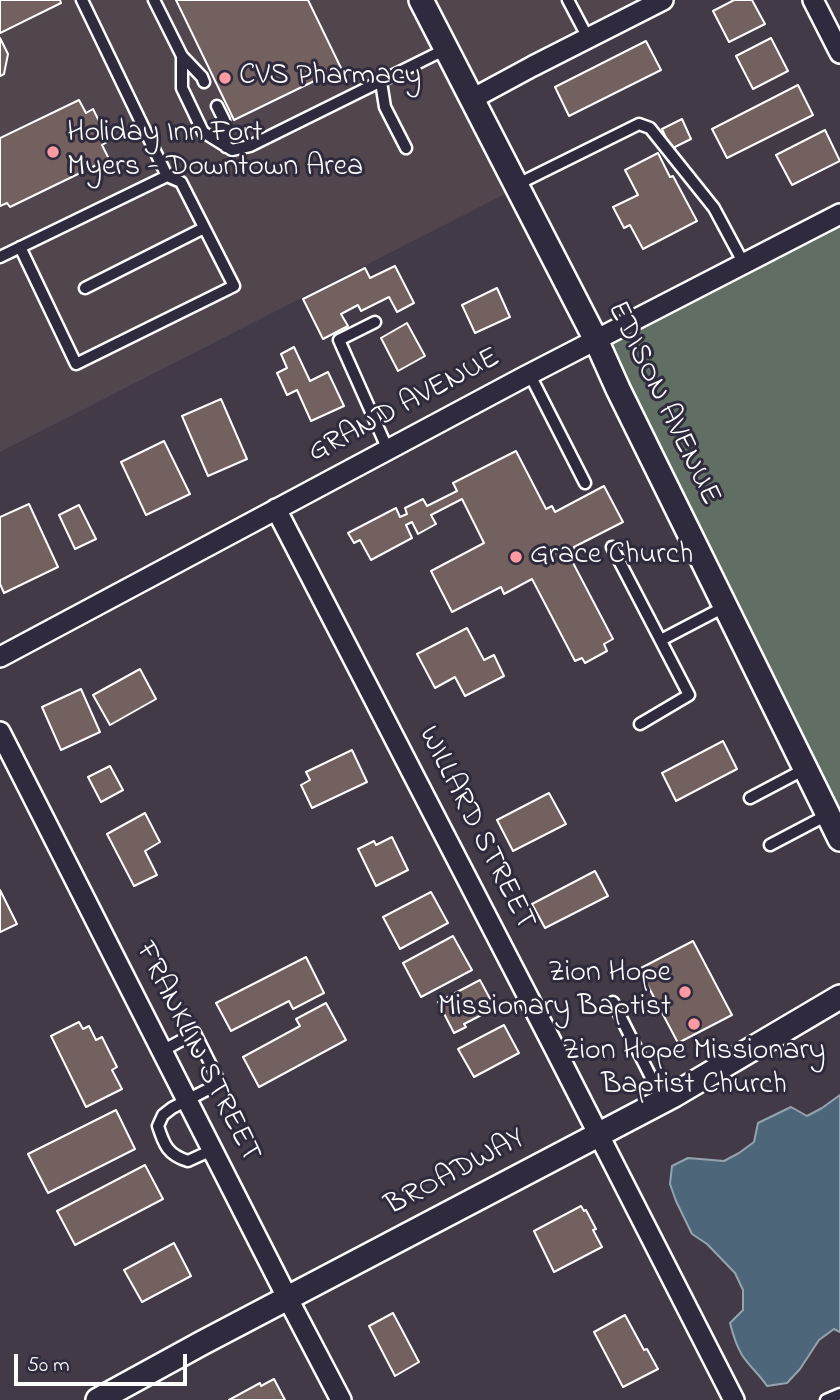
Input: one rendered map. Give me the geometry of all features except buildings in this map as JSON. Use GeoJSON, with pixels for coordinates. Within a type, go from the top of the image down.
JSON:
{"type":"FeatureCollection","features":[{"type":"Feature","properties":{"kind":"street","name":"EDISON AVENUE"},"geometry":{"type":"LineString","coordinates":[[421,0],[596,340],[840,839]]}},
{"type":"Feature","properties":{"kind":"street"},"geometry":{"type":"LineString","coordinates":[[472,99],[663,0]]}},
{"type":"Feature","properties":{"kind":"street"},"geometry":{"type":"LineString","coordinates":[[813,0],[840,53]]}},
{"type":"Feature","properties":{"kind":"street","name":"GRAND AVENUE"},"geometry":{"type":"LineString","coordinates":[[0,657],[596,340],[840,214]]}},
{"type":"Feature","properties":{"kind":"street","name":"WILLARD STREET"},"geometry":{"type":"LineString","coordinates":[[276,509],[734,1400]]}},
{"type":"Feature","properties":{"kind":"street","name":"FRANKLIN STREET"},"geometry":{"type":"LineString","coordinates":[[0,732],[341,1400]]}},
{"type":"Feature","properties":{"kind":"street","name":"BROADWAY"},"geometry":{"type":"LineString","coordinates":[[98,1400],[663,1101],[840,997]]}},
{"type":"Feature","properties":{"kind":"lane"},"geometry":{"type":"LineString","coordinates":[[20,247],[76,364],[234,286],[181,182],[167,176],[82,0]]}},
{"type":"Feature","properties":{"kind":"lane"},"geometry":{"type":"LineString","coordinates":[[154,0],[182,56],[204,82]]}},
{"type":"Feature","properties":{"kind":"lane"},"geometry":{"type":"LineString","coordinates":[[568,0],[588,38]]}},
{"type":"Feature","properties":{"kind":"lane"},"geometry":{"type":"LineString","coordinates":[[182,56],[182,88],[203,132],[232,150],[250,146],[446,49]]}},
{"type":"Feature","properties":{"kind":"lane"},"geometry":{"type":"LineString","coordinates":[[381,82],[385,107],[406,148]]}},
{"type":"Feature","properties":{"kind":"lane"},"geometry":{"type":"LineString","coordinates":[[216,106],[223,120],[226,147]]}},
{"type":"Feature","properties":{"kind":"lane"},"geometry":{"type":"LineString","coordinates":[[515,185],[639,124],[650,128],[714,208],[744,264]]}},
{"type":"Feature","properties":{"kind":"lane"},"geometry":{"type":"LineString","coordinates":[[0,257],[167,176]]}},
{"type":"Feature","properties":{"kind":"lane"},"geometry":{"type":"LineString","coordinates":[[85,288],[204,228]]}},
{"type":"Feature","properties":{"kind":"lane"},"geometry":{"type":"LineString","coordinates":[[375,322],[340,340],[388,450]]}},
{"type":"Feature","properties":{"kind":"lane"},"geometry":{"type":"LineString","coordinates":[[530,375],[585,483]]}},
{"type":"Feature","properties":{"kind":"lane"},"geometry":{"type":"LineString","coordinates":[[612,547],[689,695],[640,724]]}},
{"type":"Feature","properties":{"kind":"lane"},"geometry":{"type":"LineString","coordinates":[[661,640],[726,606]]}},
{"type":"Feature","properties":{"kind":"lane"},"geometry":{"type":"LineString","coordinates":[[750,798],[806,769]]}},
{"type":"Feature","properties":{"kind":"lane"},"geometry":{"type":"LineString","coordinates":[[770,845],[828,814]]}},
{"type":"Feature","properties":{"kind":"lane"},"geometry":{"type":"LineString","coordinates":[[613,1002],[663,1101]]}},
{"type":"Feature","properties":{"kind":"lane"},"geometry":{"type":"LineString","coordinates":[[162,1051],[195,1033],[220,1083],[163,1115],[158,1126],[163,1142],[174,1156],[188,1161],[212,1150]]}},
{"type":"Feature","properties":{"kind":"lane"},"geometry":{"type":"LineString","coordinates":[[827,1400],[840,1394]]}},
{"type":"Feature","properties":{"kind":"shaded area"},"geometry":{"type":"Polygon","coordinates":[[[0,0],[406,0],[505,194],[0,452],[0,0]]]}},
{"type":"Feature","properties":{"kind":"shaded area"},"geometry":{"type":"Polygon","coordinates":[[[436,0],[636,0],[478,82],[436,0]]]}},
{"type":"Feature","properties":{"kind":"green space"},"geometry":{"type":"Polygon","coordinates":[[[840,222],[840,828],[605,343],[840,222]]]}},
{"type":"Feature","properties":{"kind":"water"},"geometry":{"type":"Polygon","coordinates":[[[840,1095],[840,1332],[834,1329],[819,1340],[787,1383],[767,1386],[742,1355],[730,1323],[743,1310],[743,1290],[735,1273],[707,1244],[692,1234],[670,1184],[672,1166],[688,1158],[724,1161],[754,1142],[758,1123],[791,1107],[807,1116],[840,1095]]]}},
{"type":"Feature","properties":{"kind":"place","name":"CVS Pharmacy"},"geometry":{"type":"Point","coordinates":[225,78]}},
{"type":"Feature","properties":{"kind":"place","name":"Holiday Inn Fort Myers - Downtown Area"},"geometry":{"type":"Point","coordinates":[53,152]}},
{"type":"Feature","properties":{"kind":"place","name":"Grace Church"},"geometry":{"type":"Point","coordinates":[516,557]}},
{"type":"Feature","properties":{"kind":"place","name":"Zion Hope Missionary Baptist"},"geometry":{"type":"Point","coordinates":[685,992]}},
{"type":"Feature","properties":{"kind":"place","name":"Zion Hope Missionary Baptist Church"},"geometry":{"type":"Point","coordinates":[694,1024]}}]}
